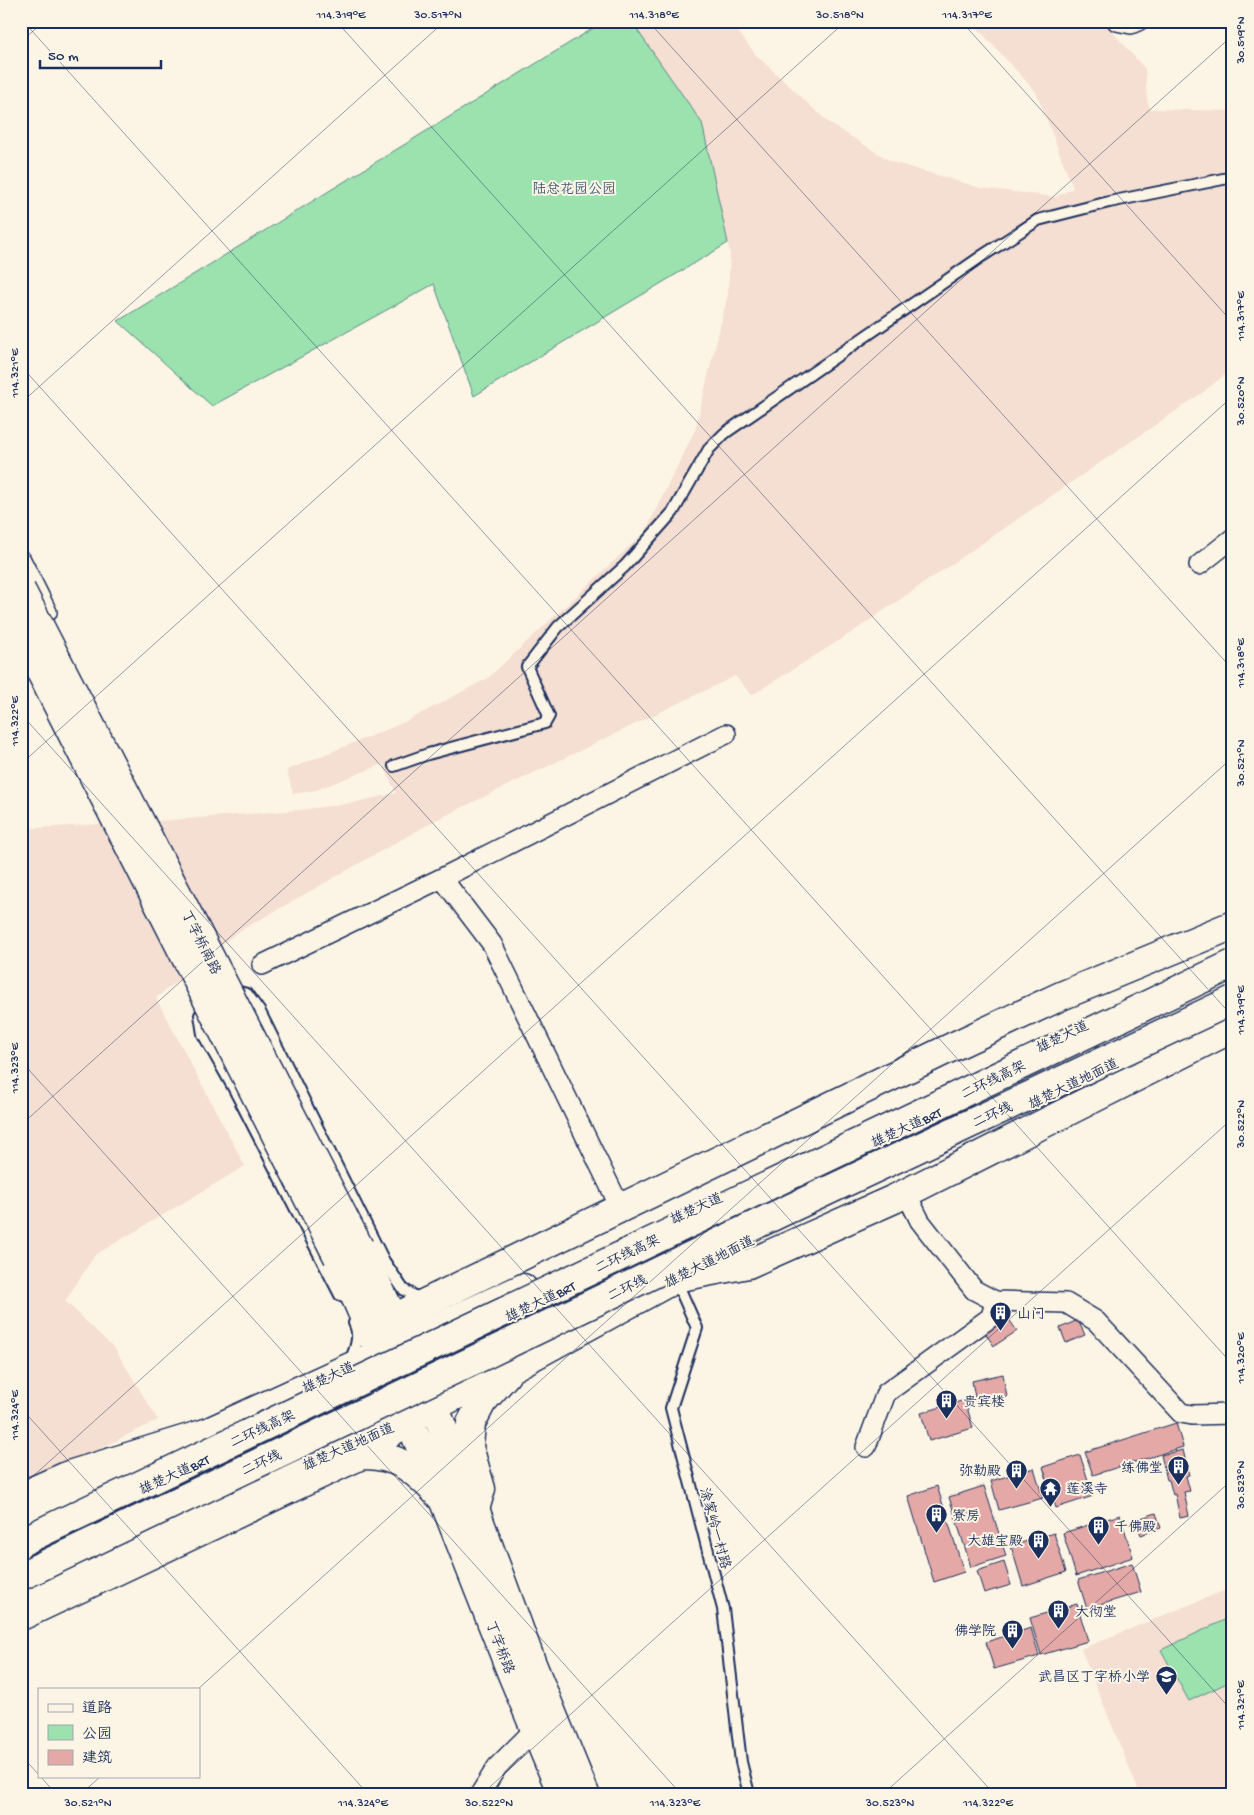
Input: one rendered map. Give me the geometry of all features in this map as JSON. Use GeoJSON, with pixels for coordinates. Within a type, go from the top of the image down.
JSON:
{"type":"FeatureCollection","features":[{"type":"Feature","properties":{"kind":"main road","name":"丁字桥南路"},"geometry":{"type":"LineString","coordinates":[[21,590],[349,1252],[361,1299]]}},
{"type":"Feature","properties":{"kind":"main road","name":"丁字桥南路"},"geometry":{"type":"LineString","coordinates":[[21,633],[349,1252]]}},
{"type":"Feature","properties":{"kind":"main road"},"geometry":{"type":"LineString","coordinates":[[400,1330],[426,1302],[1061,996],[1233,925]]}},
{"type":"Feature","properties":{"kind":"main road","name":"雄楚大道"},"geometry":{"type":"LineString","coordinates":[[21,1522],[206,1433],[381,1353],[400,1330],[1003,1065],[1233,954]]}},
{"type":"Feature","properties":{"kind":"main road","name":"二环线高架"},"geometry":{"type":"LineString","coordinates":[[21,1542],[1233,964]]}},
{"type":"Feature","properties":{"kind":"main road","name":"二环线"},"geometry":{"type":"LineString","coordinates":[[21,1576],[778,1214],[1233,1000]]}},
{"type":"Feature","properties":{"kind":"main road","name":"雄楚大道地面道"},"geometry":{"type":"LineString","coordinates":[[21,1591],[434,1406],[515,1366],[675,1278],[1233,1005]]}},
{"type":"Feature","properties":{"kind":"main road"},"geometry":{"type":"LineString","coordinates":[[675,1278],[748,1264],[906,1193],[1233,1028]]}},
{"type":"Feature","properties":{"kind":"main road"},"geometry":{"type":"LineString","coordinates":[[361,1299],[400,1330],[407,1380]]}},
{"type":"Feature","properties":{"kind":"main road"},"geometry":{"type":"LineString","coordinates":[[361,1299],[381,1353],[407,1380]]}},
{"type":"Feature","properties":{"kind":"main road"},"geometry":{"type":"LineString","coordinates":[[475,1509],[481,1489],[469,1448],[471,1423],[482,1402],[515,1366]]}},
{"type":"Feature","properties":{"kind":"main road","name":"丁字桥路"},"geometry":{"type":"LineString","coordinates":[[407,1380],[434,1406],[475,1509],[532,1664],[585,1794]]}},
{"type":"Feature","properties":{"kind":"main road","name":"丁字桥路"},"geometry":{"type":"LineString","coordinates":[[407,1380],[409,1418],[444,1499],[512,1674],[562,1794]]}},
{"type":"Feature","properties":{"kind":"main road"},"geometry":{"type":"LineString","coordinates":[[21,1616],[362,1455],[409,1418]]}},
{"type":"Feature","properties":{"kind":"main road"},"geometry":{"type":"LineString","coordinates":[[24,1495],[69,1475],[206,1433]]}},
{"type":"Feature","properties":{"kind":"main road"},"geometry":{"type":"LineString","coordinates":[[362,1455],[385,1456],[401,1462],[414,1471],[444,1499]]}},
{"type":"Feature","properties":{"kind":"street"},"geometry":{"type":"LineString","coordinates":[[1117,21],[1132,24],[1138,21]]}},
{"type":"Feature","properties":{"kind":"street"},"geometry":{"type":"LineString","coordinates":[[1199,565],[1233,538]]}},
{"type":"Feature","properties":{"kind":"street"},"geometry":{"type":"LineString","coordinates":[[21,560],[47,612]]}},
{"type":"Feature","properties":{"kind":"street"},"geometry":{"type":"LineString","coordinates":[[262,966],[442,878],[726,734]]}},
{"type":"Feature","properties":{"kind":"street"},"geometry":{"type":"LineString","coordinates":[[442,878],[492,944],[621,1209]]}},
{"type":"Feature","properties":{"kind":"street"},"geometry":{"type":"LineString","coordinates":[[906,1193],[920,1221],[994,1313]]}},
{"type":"Feature","properties":{"kind":"street"},"geometry":{"type":"LineString","coordinates":[[866,1447],[886,1393],[994,1313],[1066,1302],[1096,1321],[1181,1413],[1192,1415],[1233,1414]]}},
{"type":"Feature","properties":{"kind":"street"},"geometry":{"type":"LineString","coordinates":[[480,1794],[497,1767],[535,1729]]}},
{"type":"Feature","properties":{"kind":"lane"},"geometry":{"type":"LineString","coordinates":[[394,766],[428,754],[545,723],[549,716],[527,667],[558,627],[625,566],[673,512],[709,449],[725,433],[982,256],[1038,220],[1109,202],[1233,177]]}},
{"type":"Feature","properties":{"kind":"lane"},"geometry":{"type":"LineString","coordinates":[[361,1299],[203,1034],[200,1015],[213,999],[232,990],[247,994],[260,1012],[384,1261],[403,1289],[426,1302]]}},
{"type":"Feature","properties":{"kind":"lane","name":"雄楚大道BRT"},"geometry":{"type":"LineString","coordinates":[[705,1238],[928,1132]]}},
{"type":"Feature","properties":{"kind":"lane"},"geometry":{"type":"LineString","coordinates":[[348,1368],[356,1346],[361,1299],[384,1261]]}},
{"type":"Feature","properties":{"kind":"lane","name":"涂家岭一村路"},"geometry":{"type":"LineString","coordinates":[[675,1278],[696,1328],[671,1408],[723,1609],[741,1762],[750,1794]]}},
{"type":"Feature","properties":{"kind":"lane"},"geometry":{"type":"LineString","coordinates":[[21,1560],[92,1527]]}},
{"type":"Feature","properties":{"kind":"shaded area"},"geometry":{"type":"Polygon","coordinates":[[[631,21],[730,21],[756,55],[829,123],[892,162],[981,188],[1056,197],[1073,188],[1036,92],[971,21],[1103,21],[1145,69],[1147,99],[1150,109],[1233,111],[1233,368],[1202,393],[851,633],[752,695],[735,676],[436,820],[236,933],[156,998],[245,1166],[95,1255],[65,1301],[115,1349],[158,1420],[21,1487],[21,829],[300,810],[352,803],[396,793],[383,764],[316,790],[293,794],[287,770],[405,722],[488,678],[645,532],[695,430],[728,294],[730,253],[702,123],[631,21]]]}},
{"type":"Feature","properties":{"kind":"shaded area","name":"武昌区丁字桥小学"},"geometry":{"type":"Polygon","coordinates":[[[1233,1587],[1233,1794],[1140,1794],[1081,1649],[1233,1587]]]}},
{"type":"Feature","properties":{"kind":"green space","name":"陆总花园公园"},"geometry":{"type":"Polygon","coordinates":[[[605,21],[631,21],[702,123],[728,243],[474,396],[434,284],[212,406],[118,321],[605,21]]]}},
{"type":"Feature","properties":{"kind":"green space"},"geometry":{"type":"Polygon","coordinates":[[[1233,1616],[1233,1680],[1189,1701],[1161,1650],[1233,1616]]]}},
{"type":"Feature","properties":{"kind":"building","name":"山门"},"geometry":{"type":"Polygon","coordinates":[[[1008,1318],[1017,1331],[994,1346],[985,1333],[1008,1318]]]}},
{"type":"Feature","properties":{"kind":"building"},"geometry":{"type":"Polygon","coordinates":[[[1078,1320],[1085,1335],[1066,1343],[1060,1328],[1078,1320]]]}},
{"type":"Feature","properties":{"kind":"building"},"geometry":{"type":"Polygon","coordinates":[[[1003,1374],[1007,1397],[976,1403],[972,1381],[1003,1374]]]}},
{"type":"Feature","properties":{"kind":"building","name":"贵宾楼"},"geometry":{"type":"Polygon","coordinates":[[[965,1400],[973,1428],[929,1441],[921,1413],[965,1400]]]}},
{"type":"Feature","properties":{"kind":"building"},"geometry":{"type":"Polygon","coordinates":[[[1176,1423],[1183,1447],[1093,1475],[1085,1452],[1176,1423]]]}},
{"type":"Feature","properties":{"kind":"building","name":"练佛堂"},"geometry":{"type":"Polygon","coordinates":[[[1183,1450],[1189,1475],[1186,1476],[1190,1491],[1184,1492],[1189,1516],[1180,1518],[1175,1494],[1173,1495],[1169,1480],[1167,1480],[1161,1455],[1183,1450]]]}},
{"type":"Feature","properties":{"kind":"building"},"geometry":{"type":"Polygon","coordinates":[[[1080,1455],[1093,1496],[1056,1508],[1043,1467],[1080,1455]]]}},
{"type":"Feature","properties":{"kind":"building","name":"弥勒殿"},"geometry":{"type":"Polygon","coordinates":[[[1034,1468],[1043,1498],[999,1510],[991,1481],[1034,1468]]]}},
{"type":"Feature","properties":{"kind":"building","name":"寮房"},"geometry":{"type":"Polygon","coordinates":[[[937,1486],[964,1572],[934,1582],[908,1496],[937,1486]]]}},
{"type":"Feature","properties":{"kind":"building"},"geometry":{"type":"Polygon","coordinates":[[[984,1486],[1006,1556],[971,1567],[949,1497],[984,1486]]]}},
{"type":"Feature","properties":{"kind":"building"},"geometry":{"type":"Polygon","coordinates":[[[1156,1513],[1161,1528],[1141,1535],[1135,1520],[1156,1513]]]}},
{"type":"Feature","properties":{"kind":"building","name":"千佛殿"},"geometry":{"type":"Polygon","coordinates":[[[1120,1515],[1133,1557],[1076,1576],[1063,1533],[1120,1515]]]}},
{"type":"Feature","properties":{"kind":"building","name":"大雄宝殿"},"geometry":{"type":"Polygon","coordinates":[[[1054,1533],[1066,1572],[1023,1586],[1011,1546],[1054,1533]]]}},
{"type":"Feature","properties":{"kind":"building"},"geometry":{"type":"Polygon","coordinates":[[[1004,1562],[1011,1585],[984,1593],[977,1571],[1004,1562]]]}},
{"type":"Feature","properties":{"kind":"building"},"geometry":{"type":"Polygon","coordinates":[[[1132,1563],[1141,1592],[1087,1609],[1078,1580],[1132,1563]]]}},
{"type":"Feature","properties":{"kind":"building","name":"大彻堂"},"geometry":{"type":"Polygon","coordinates":[[[1077,1604],[1088,1641],[1041,1655],[1030,1618],[1077,1604]]]}},
{"type":"Feature","properties":{"kind":"building","name":"佛学院"},"geometry":{"type":"Polygon","coordinates":[[[1031,1628],[1039,1656],[994,1669],[986,1642],[1031,1628]]]}},
{"type":"Feature","properties":{"kind":"place","name":"山门"},"geometry":{"type":"Point","coordinates":[1001,1332]}},
{"type":"Feature","properties":{"kind":"place","name":"贵宾楼"},"geometry":{"type":"Point","coordinates":[947,1420]}},
{"type":"Feature","properties":{"kind":"place","name":"练佛堂"},"geometry":{"type":"Point","coordinates":[1179,1486]}},
{"type":"Feature","properties":{"kind":"place","name":"弥勒殿"},"geometry":{"type":"Point","coordinates":[1017,1489]}},
{"type":"Feature","properties":{"kind":"place","name":"莲溪寺"},"geometry":{"type":"Point","coordinates":[1050,1507]}},
{"type":"Feature","properties":{"kind":"place","name":"寮房"},"geometry":{"type":"Point","coordinates":[936,1534]}},
{"type":"Feature","properties":{"kind":"place","name":"千佛殿"},"geometry":{"type":"Point","coordinates":[1098,1545]}},
{"type":"Feature","properties":{"kind":"place","name":"大雄宝殿"},"geometry":{"type":"Point","coordinates":[1039,1559]}},
{"type":"Feature","properties":{"kind":"place","name":"大彻堂"},"geometry":{"type":"Point","coordinates":[1059,1630]}},
{"type":"Feature","properties":{"kind":"place","name":"佛学院"},"geometry":{"type":"Point","coordinates":[1012,1649]}},
{"type":"Feature","properties":{"kind":"place","name":"武昌区丁字桥小学"},"geometry":{"type":"Point","coordinates":[1166,1695]}}]}
